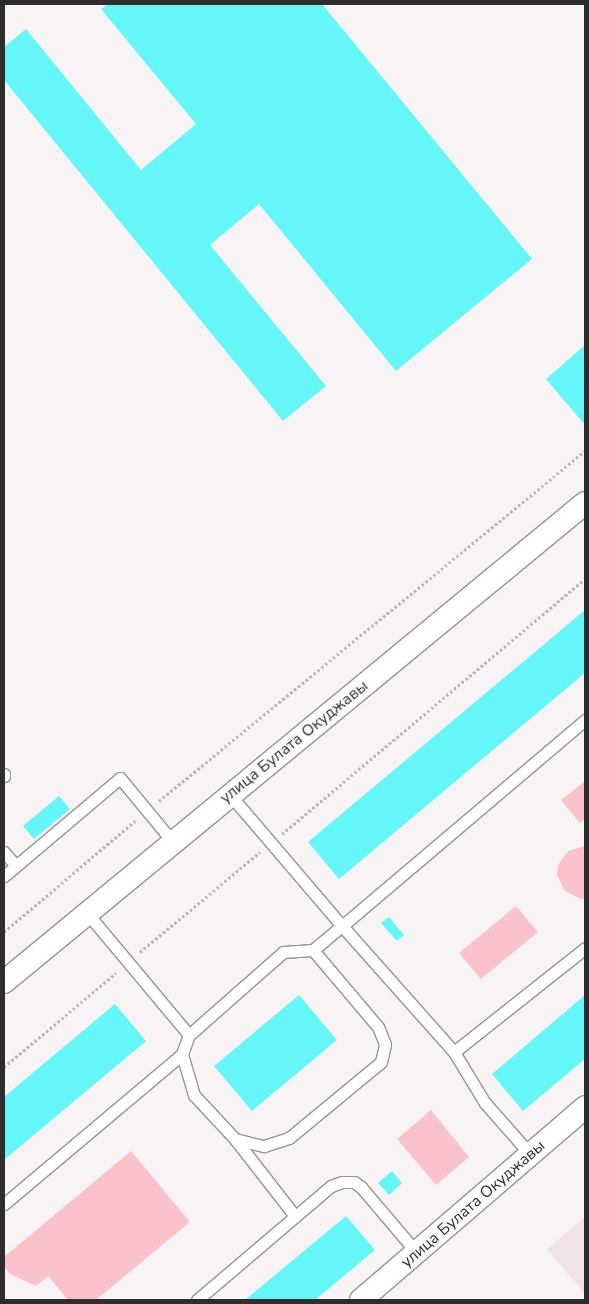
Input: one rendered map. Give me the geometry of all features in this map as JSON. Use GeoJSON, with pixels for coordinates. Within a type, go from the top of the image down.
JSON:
{"type":"FeatureCollection","features":[{"type":"Feature","properties":{"kind":"street","name":"улица Булата Окуджавы"},"geometry":{"type":"LineString","coordinates":[[4,982],[585,503]]}},
{"type":"Feature","properties":{"kind":"street","name":"улица Булата Окуджавы"},"geometry":{"type":"LineString","coordinates":[[361,1300],[585,1107]]}},
{"type":"Feature","properties":{"kind":"lane"},"geometry":{"type":"LineString","coordinates":[[4,1204],[182,1054],[189,1034],[283,952],[313,950],[585,720]]}},
{"type":"Feature","properties":{"kind":"lane"},"geometry":{"type":"LineString","coordinates":[[4,876],[120,778],[173,842]]}},
{"type":"Feature","properties":{"kind":"lane"},"geometry":{"type":"LineString","coordinates":[[230,795],[342,926],[454,1052],[485,1103],[530,1154]]}},
{"type":"Feature","properties":{"kind":"lane"},"geometry":{"type":"LineString","coordinates":[[4,852],[16,866]]}},
{"type":"Feature","properties":{"kind":"lane"},"geometry":{"type":"LineString","coordinates":[[87,913],[189,1034]]}},
{"type":"Feature","properties":{"kind":"lane"},"geometry":{"type":"LineString","coordinates":[[454,1052],[585,948]]}},
{"type":"Feature","properties":{"kind":"lane"},"geometry":{"type":"LineString","coordinates":[[234,1139],[264,1146],[289,1138],[381,1062],[385,1044],[378,1026],[313,950]]}},
{"type":"Feature","properties":{"kind":"lane"},"geometry":{"type":"LineString","coordinates":[[182,1054],[194,1095],[234,1139],[295,1216]]}},
{"type":"Feature","properties":{"kind":"lane"},"geometry":{"type":"LineString","coordinates":[[197,1300],[331,1186],[354,1182],[417,1253]]}},
{"type":"Feature","properties":{"kind":"path"},"geometry":{"type":"LineString","coordinates":[[4,932],[147,811],[585,451]]}},
{"type":"Feature","properties":{"kind":"path"},"geometry":{"type":"LineString","coordinates":[[4,1067],[585,579]]}},
{"type":"Feature","properties":{"kind":"shaded area"},"geometry":{"type":"Polygon","coordinates":[[[585,781],[585,819],[580,823],[561,800],[585,781]]]}},
{"type":"Feature","properties":{"kind":"shaded area"},"geometry":{"type":"Polygon","coordinates":[[[585,846],[585,898],[581,899],[565,891],[557,875],[558,865],[568,851],[585,846]]]}},
{"type":"Feature","properties":{"kind":"shaded area"},"geometry":{"type":"Polygon","coordinates":[[[516,906],[538,932],[481,979],[459,953],[516,906]]]}},
{"type":"Feature","properties":{"kind":"shaded area"},"geometry":{"type":"Polygon","coordinates":[[[431,1110],[469,1157],[436,1185],[397,1139],[431,1110]]]}},
{"type":"Feature","properties":{"kind":"shaded area"},"geometry":{"type":"Polygon","coordinates":[[[131,1151],[190,1222],[96,1300],[68,1300],[48,1276],[36,1286],[10,1274],[4,1266],[4,1257],[131,1151]]]}},
{"type":"Feature","properties":{"kind":"shaded area"},"geometry":{"type":"Polygon","coordinates":[[[585,1217],[585,1294],[547,1249],[585,1217]]]}},
{"type":"Feature","properties":{"kind":"building"},"geometry":{"type":"Polygon","coordinates":[[[108,4],[322,4],[532,259],[396,371],[259,204],[210,245],[326,386],[283,421],[4,80],[4,47],[26,29],[141,170],[196,124],[101,9],[108,4]]]}},
{"type":"Feature","properties":{"kind":"building"},"geometry":{"type":"Polygon","coordinates":[[[585,345],[585,425],[546,379],[585,345]]]}},
{"type":"Feature","properties":{"kind":"building"},"geometry":{"type":"Polygon","coordinates":[[[585,610],[585,673],[339,879],[308,842],[585,610]]]}},
{"type":"Feature","properties":{"kind":"building"},"geometry":{"type":"Polygon","coordinates":[[[59,796],[70,809],[34,839],[23,826],[59,796]]]}},
{"type":"Feature","properties":{"kind":"building"},"geometry":{"type":"Polygon","coordinates":[[[389,917],[404,935],[397,941],[381,923],[389,917]]]}},
{"type":"Feature","properties":{"kind":"building"},"geometry":{"type":"Polygon","coordinates":[[[299,995],[337,1040],[252,1111],[214,1066],[299,995]]]}},
{"type":"Feature","properties":{"kind":"building"},"geometry":{"type":"Polygon","coordinates":[[[585,995],[585,1059],[523,1111],[492,1074],[585,995]]]}},
{"type":"Feature","properties":{"kind":"building"},"geometry":{"type":"Polygon","coordinates":[[[115,1004],[146,1041],[4,1160],[4,1097],[115,1004]]]}},
{"type":"Feature","properties":{"kind":"building"},"geometry":{"type":"Polygon","coordinates":[[[392,1171],[402,1183],[389,1195],[378,1183],[392,1171]]]}},
{"type":"Feature","properties":{"kind":"building"},"geometry":{"type":"Polygon","coordinates":[[[346,1216],[375,1250],[315,1300],[245,1300],[346,1216]]]}}]}
